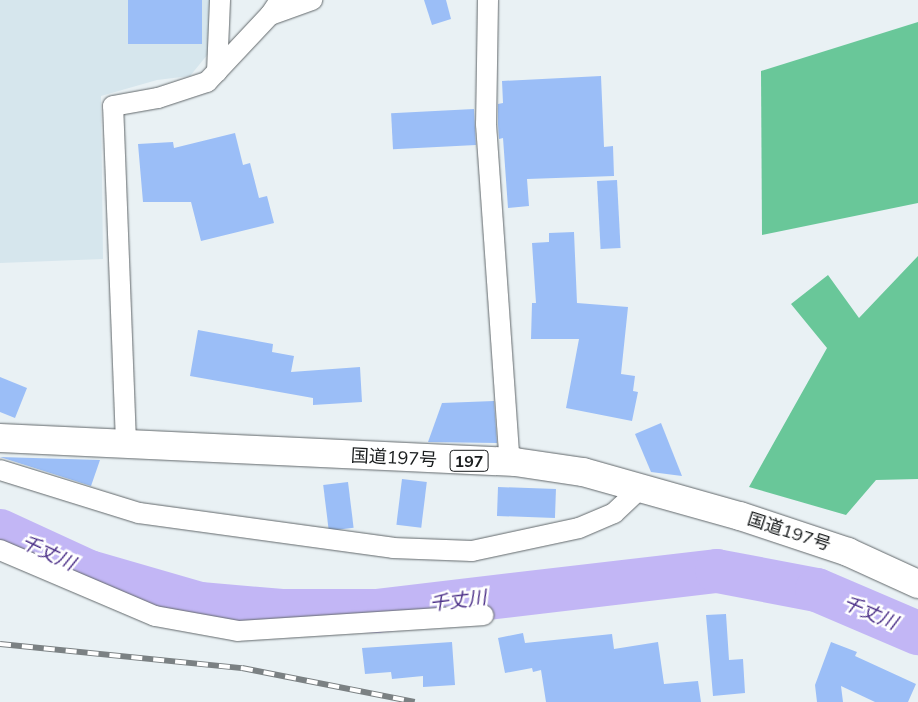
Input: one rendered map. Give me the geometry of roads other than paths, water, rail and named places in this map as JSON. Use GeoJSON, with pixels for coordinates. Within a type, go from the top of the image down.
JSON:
{"type":"FeatureCollection","features":[{"type":"Feature","properties":{"kind":"highway","name":"国道197号"},"geometry":{"type":"LineString","coordinates":[[0,438],[126,442],[510,462],[583,472],[740,516],[848,552],[918,584]]}},
{"type":"Feature","properties":{"kind":"street"},"geometry":{"type":"LineString","coordinates":[[217,72],[220,0]]}},
{"type":"Feature","properties":{"kind":"street"},"geometry":{"type":"LineString","coordinates":[[126,442],[112,106],[158,98],[207,82],[275,8],[312,0]]}},
{"type":"Feature","properties":{"kind":"street"},"geometry":{"type":"LineString","coordinates":[[488,0],[486,124],[510,462]]}},
{"type":"Feature","properties":{"kind":"street"},"geometry":{"type":"LineString","coordinates":[[0,470],[139,513],[393,548],[472,551],[579,528],[614,513],[640,489]]}},
{"type":"Feature","properties":{"kind":"street"},"geometry":{"type":"LineString","coordinates":[[0,550],[155,616],[238,631],[483,616]]}},
{"type":"Feature","properties":{"kind":"waterway","name":"千丈川"},"geometry":{"type":"LineString","coordinates":[[0,531],[89,572],[200,604],[282,611],[376,611],[717,571],[817,590],[918,633]]}},
{"type":"Feature","properties":{"kind":"railway"},"geometry":{"type":"LineString","coordinates":[[0,644],[242,668],[415,702]]}}]}
